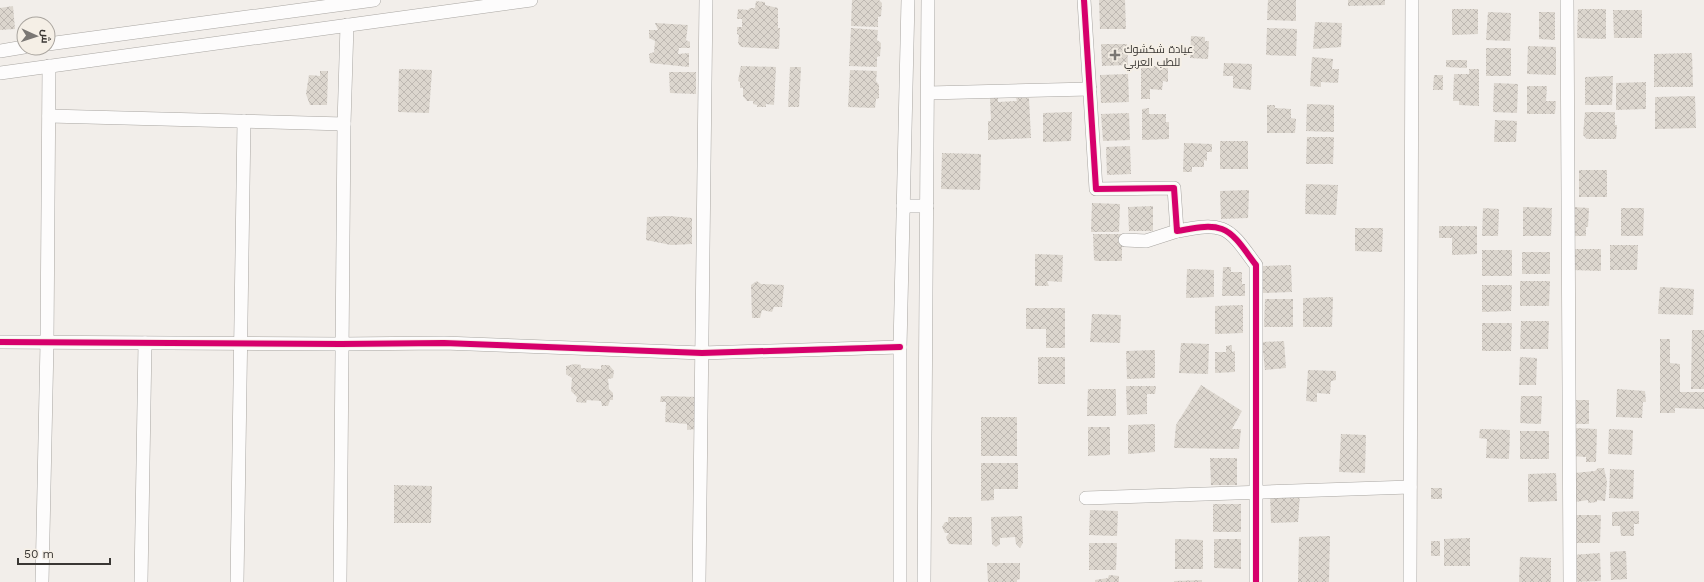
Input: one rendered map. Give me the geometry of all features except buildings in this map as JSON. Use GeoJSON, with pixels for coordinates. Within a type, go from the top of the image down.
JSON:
{"type":"FeatureCollection","features":[{"type":"Feature","properties":{"kind":"street"},"geometry":{"type":"LineString","coordinates":[[56,43],[374,0]]}},
{"type":"Feature","properties":{"kind":"street"},"geometry":{"type":"LineString","coordinates":[[0,73],[531,0]]}},
{"type":"Feature","properties":{"kind":"street"},"geometry":{"type":"LineString","coordinates":[[699,582],[706,0]]}},
{"type":"Feature","properties":{"kind":"street"},"geometry":{"type":"LineString","coordinates":[[900,582],[900,347],[908,0]]}},
{"type":"Feature","properties":{"kind":"street"},"geometry":{"type":"LineString","coordinates":[[924,582],[928,0]]}},
{"type":"Feature","properties":{"kind":"street"},"geometry":{"type":"LineString","coordinates":[[1084,0],[1096,189],[1174,188],[1177,231]]}},
{"type":"Feature","properties":{"kind":"street"},"geometry":{"type":"LineString","coordinates":[[1410,582],[1412,0]]}},
{"type":"Feature","properties":{"kind":"street"},"geometry":{"type":"LineString","coordinates":[[1567,0],[1570,582]]}},
{"type":"Feature","properties":{"kind":"street"},"geometry":{"type":"LineString","coordinates":[[340,582],[341,344],[346,25]]}},
{"type":"Feature","properties":{"kind":"street"},"geometry":{"type":"LineString","coordinates":[[0,50],[16,48]]}},
{"type":"Feature","properties":{"kind":"street"},"geometry":{"type":"LineString","coordinates":[[42,582],[47,342],[49,66]]}},
{"type":"Feature","properties":{"kind":"street"},"geometry":{"type":"LineString","coordinates":[[928,93],[1090,90]]}},
{"type":"Feature","properties":{"kind":"street"},"geometry":{"type":"LineString","coordinates":[[49,116],[344,124]]}},
{"type":"Feature","properties":{"kind":"street"},"geometry":{"type":"LineString","coordinates":[[237,582],[244,121]]}},
{"type":"Feature","properties":{"kind":"street"},"geometry":{"type":"LineString","coordinates":[[903,206],[927,206]]}},
{"type":"Feature","properties":{"kind":"street"},"geometry":{"type":"LineString","coordinates":[[1125,240],[1146,241],[1177,231],[1209,227],[1222,229],[1231,235],[1256,266],[1256,582]]}},
{"type":"Feature","properties":{"kind":"street"},"geometry":{"type":"LineString","coordinates":[[0,342],[240,344],[444,343],[702,353],[900,347]]}},
{"type":"Feature","properties":{"kind":"street"},"geometry":{"type":"LineString","coordinates":[[141,582],[144,343]]}},
{"type":"Feature","properties":{"kind":"street"},"geometry":{"type":"LineString","coordinates":[[1086,498],[1410,487]]}},
{"type":"Feature","properties":{"kind":"cycle path"},"geometry":{"type":"LineString","coordinates":[[1084,0],[1096,189],[1174,188],[1177,231],[1205,227],[1222,229],[1237,240],[1256,265],[1256,582]]}},
{"type":"Feature","properties":{"kind":"cycle path"},"geometry":{"type":"LineString","coordinates":[[0,342],[341,344],[444,343],[702,353],[900,347]]}},
{"type":"Feature","properties":{"kind":"place","name":"عيادة شكشوك للطب العربي"},"geometry":{"type":"Point","coordinates":[1115,55]}}]}
